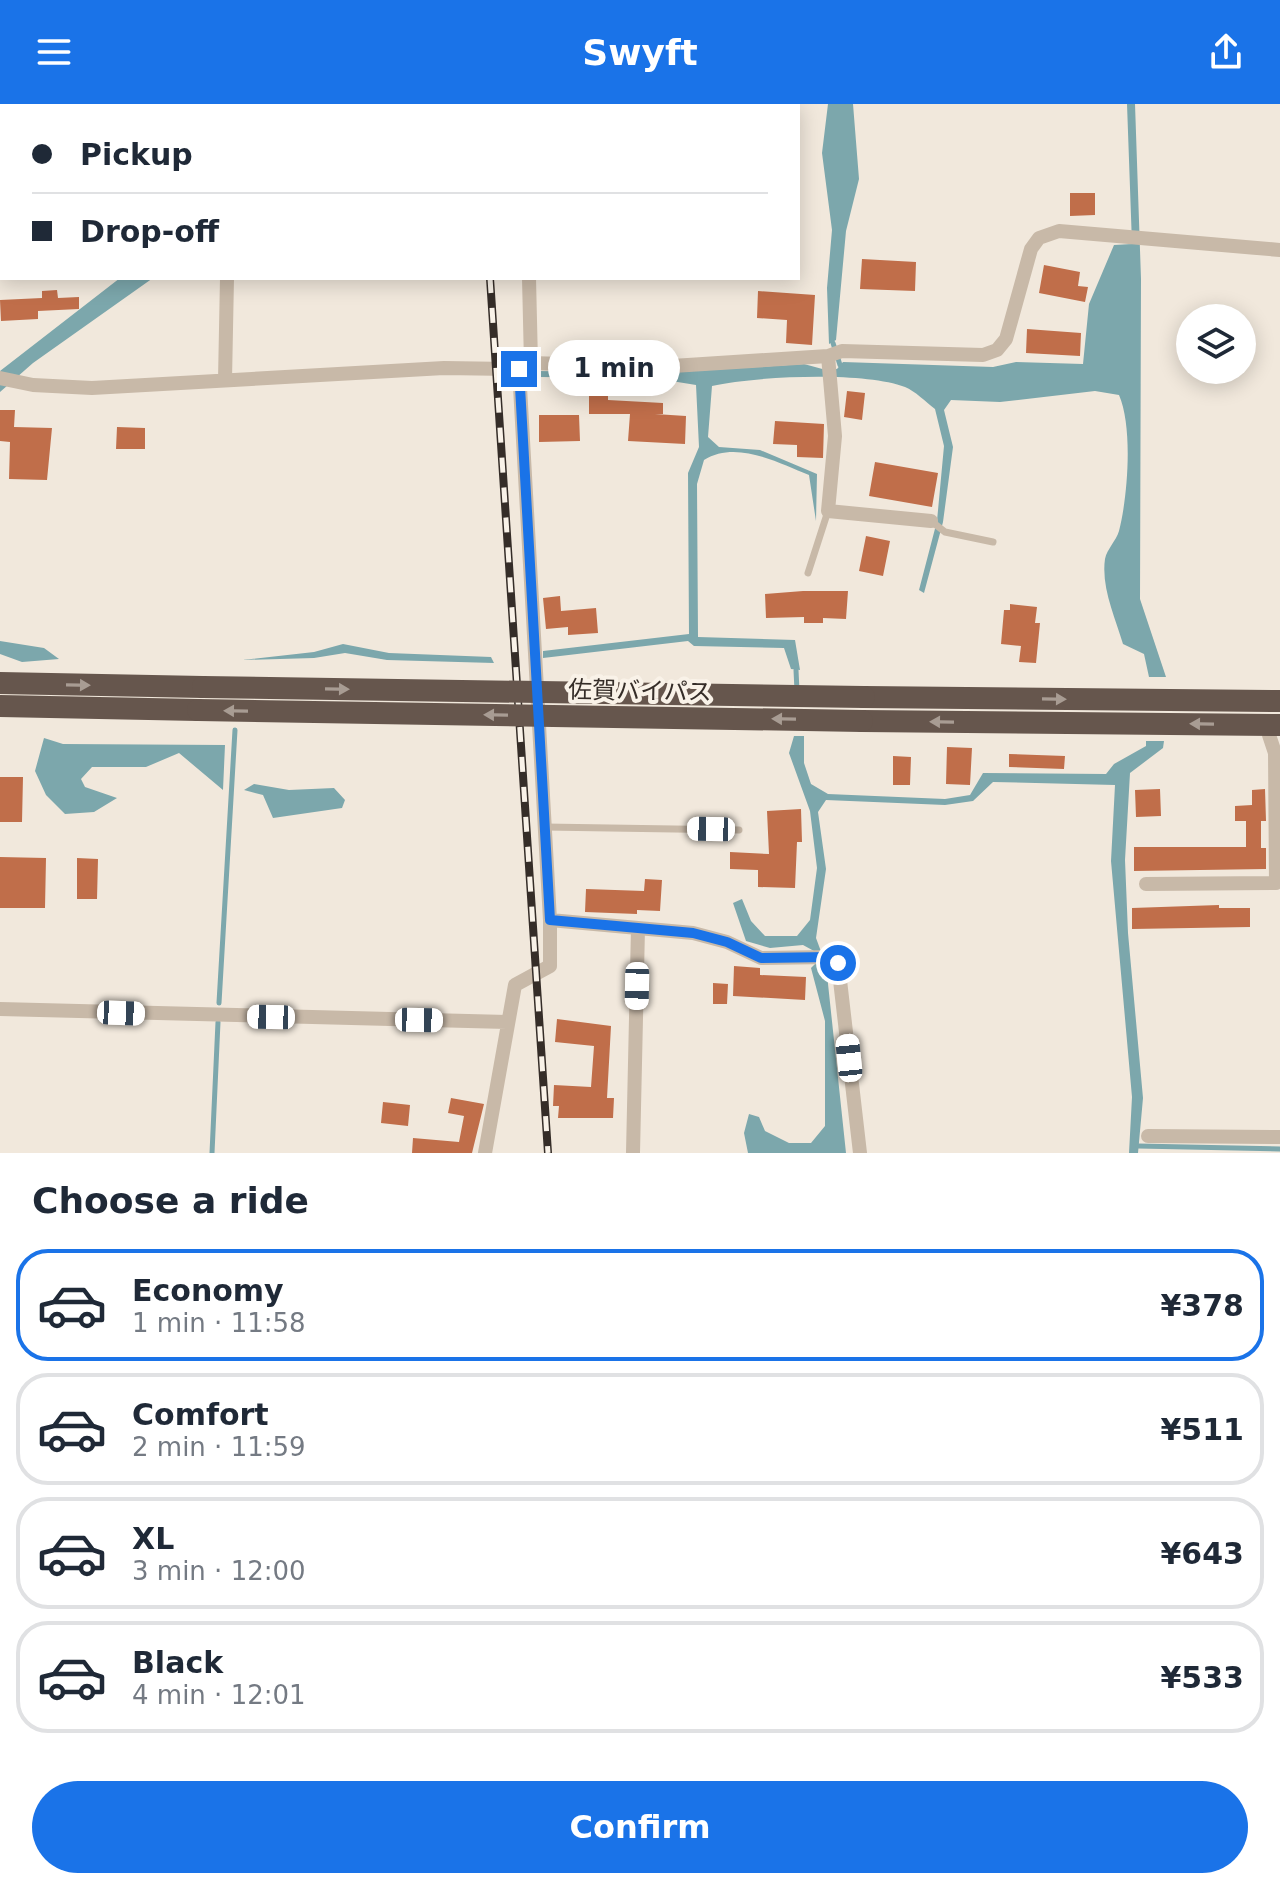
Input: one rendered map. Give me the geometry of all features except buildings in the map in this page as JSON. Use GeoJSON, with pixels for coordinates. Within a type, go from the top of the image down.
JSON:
{"type":"FeatureCollection","features":[{"type":"Feature","properties":{"kind":"highway","name":"佐賀バイパス"},"geometry":{"type":"LineString","coordinates":[[0,683],[1280,701]]}},
{"type":"Feature","properties":{"kind":"highway","name":"佐賀バイパス"},"geometry":{"type":"LineString","coordinates":[[0,706],[1274,725]]}},
{"type":"Feature","properties":{"kind":"street"},"geometry":{"type":"LineString","coordinates":[[0,378],[33,385],[92,388],[444,368],[657,367],[833,356],[983,355],[997,350],[1006,339],[1031,249],[1039,238],[1059,231],[1280,250]]}},
{"type":"Feature","properties":{"kind":"street"},"geometry":{"type":"LineString","coordinates":[[225,380],[227,280]]}},
{"type":"Feature","properties":{"kind":"street"},"geometry":{"type":"LineString","coordinates":[[485,1153],[515,985],[550,966],[525,366],[529,280]]}},
{"type":"Feature","properties":{"kind":"street"},"geometry":{"type":"LineString","coordinates":[[833,356],[835,436],[828,511],[931,521]]}},
{"type":"Feature","properties":{"kind":"street"},"geometry":{"type":"LineString","coordinates":[[1146,884],[1276,883],[1275,753],[1269,735],[1274,725]]}},
{"type":"Feature","properties":{"kind":"street"},"geometry":{"type":"LineString","coordinates":[[550,920],[693,933],[727,942],[761,958],[829,957],[838,963],[860,1153]]}},
{"type":"Feature","properties":{"kind":"street"},"geometry":{"type":"LineString","coordinates":[[633,1153],[638,928]]}},
{"type":"Feature","properties":{"kind":"street"},"geometry":{"type":"LineString","coordinates":[[0,1009],[507,1022]]}},
{"type":"Feature","properties":{"kind":"street"},"geometry":{"type":"LineString","coordinates":[[1148,1136],[1280,1137]]}},
{"type":"Feature","properties":{"kind":"lane"},"geometry":{"type":"LineString","coordinates":[[808,573],[828,511]]}},
{"type":"Feature","properties":{"kind":"lane"},"geometry":{"type":"LineString","coordinates":[[931,521],[945,532],[993,542]]}},
{"type":"Feature","properties":{"kind":"lane"},"geometry":{"type":"LineString","coordinates":[[543,827],[739,830]]}},
{"type":"Feature","properties":{"kind":"water"},"geometry":{"type":"Polygon","coordinates":[[[828,104],[853,104],[859,179],[846,231],[836,340],[829,344],[827,288],[832,230],[822,153],[828,104]]]}},
{"type":"Feature","properties":{"kind":"water"},"geometry":{"type":"Polygon","coordinates":[[[1127,104],[1135,104],[1141,279],[1140,599],[1166,677],[1149,677],[1144,654],[1123,644],[1105,580],[1105,559],[1119,531],[1127,481],[1128,443],[1119,395],[1095,391],[1000,402],[951,400],[944,410],[953,447],[943,522],[924,593],[919,590],[937,521],[944,446],[935,409],[905,387],[838,377],[782,378],[712,386],[708,437],[719,447],[760,450],[817,474],[816,521],[809,475],[770,459],[743,453],[716,454],[704,460],[697,484],[698,637],[795,640],[800,670],[791,669],[784,648],[694,646],[688,641],[543,658],[543,651],[689,634],[688,473],[699,447],[696,385],[653,378],[538,377],[538,371],[660,373],[804,364],[826,370],[837,369],[843,362],[993,367],[1016,362],[1083,364],[1089,304],[1114,245],[1132,244],[1127,104]]]}},
{"type":"Feature","properties":{"kind":"water"},"geometry":{"type":"Polygon","coordinates":[[[117,280],[150,280],[33,363],[0,392],[0,371],[117,280]]]}},
{"type":"Feature","properties":{"kind":"water"},"geometry":{"type":"Polygon","coordinates":[[[0,641],[44,648],[59,659],[22,662],[0,654],[0,641]]]}},
{"type":"Feature","properties":{"kind":"water"},"geometry":{"type":"Polygon","coordinates":[[[343,644],[389,653],[491,657],[494,663],[387,660],[345,653],[314,658],[242,660],[314,652],[343,644]]]}},
{"type":"Feature","properties":{"kind":"water"},"geometry":{"type":"Polygon","coordinates":[[[794,736],[804,736],[804,763],[811,784],[828,794],[945,799],[970,795],[983,773],[1106,774],[1114,764],[1146,746],[1146,741],[1164,741],[1163,748],[1130,773],[1125,860],[1128,933],[1143,1098],[1138,1153],[1129,1153],[1132,1097],[1111,861],[1115,785],[993,782],[973,801],[945,805],[826,800],[818,812],[826,869],[816,938],[826,965],[846,1153],[748,1153],[744,1133],[749,1114],[759,1117],[765,1131],[789,1143],[811,1143],[825,1126],[825,1021],[811,968],[815,964],[814,951],[803,945],[770,948],[746,941],[733,903],[742,899],[751,921],[765,936],[797,936],[810,920],[817,868],[810,811],[789,753],[794,736]]]}},
{"type":"Feature","properties":{"kind":"water"},"geometry":{"type":"Polygon","coordinates":[[[44,738],[63,744],[225,745],[223,790],[179,753],[146,767],[92,767],[81,779],[85,787],[117,798],[94,812],[65,814],[46,795],[35,771],[44,738]]]}},
{"type":"Feature","properties":{"kind":"water"},"geometry":{"type":"Polygon","coordinates":[[[254,784],[289,790],[334,788],[345,800],[342,808],[273,818],[263,795],[244,790],[254,784]]]}},
{"type":"Feature","properties":{"kind":"waterway"},"geometry":{"type":"LineString","coordinates":[[833,343],[840,365]]}},
{"type":"Feature","properties":{"kind":"waterway"},"geometry":{"type":"LineString","coordinates":[[796,670],[797,691]]}},
{"type":"Feature","properties":{"kind":"waterway"},"geometry":{"type":"LineString","coordinates":[[219,1003],[235,730]]}},
{"type":"Feature","properties":{"kind":"waterway"},"geometry":{"type":"LineString","coordinates":[[212,1153],[218,1022]]}},
{"type":"Feature","properties":{"kind":"waterway"},"geometry":{"type":"LineString","coordinates":[[1138,1146],[1280,1149]]}},
{"type":"Feature","properties":{"kind":"railway"},"geometry":{"type":"LineString","coordinates":[[490,280],[548,1153]]}},
{"type":"Feature","properties":{"kind":"route"},"geometry":{"type":"LineString","coordinates":[[519,369],[550,920],[693,933],[727,942],[761,958],[829,957],[838,963]]}}]}
